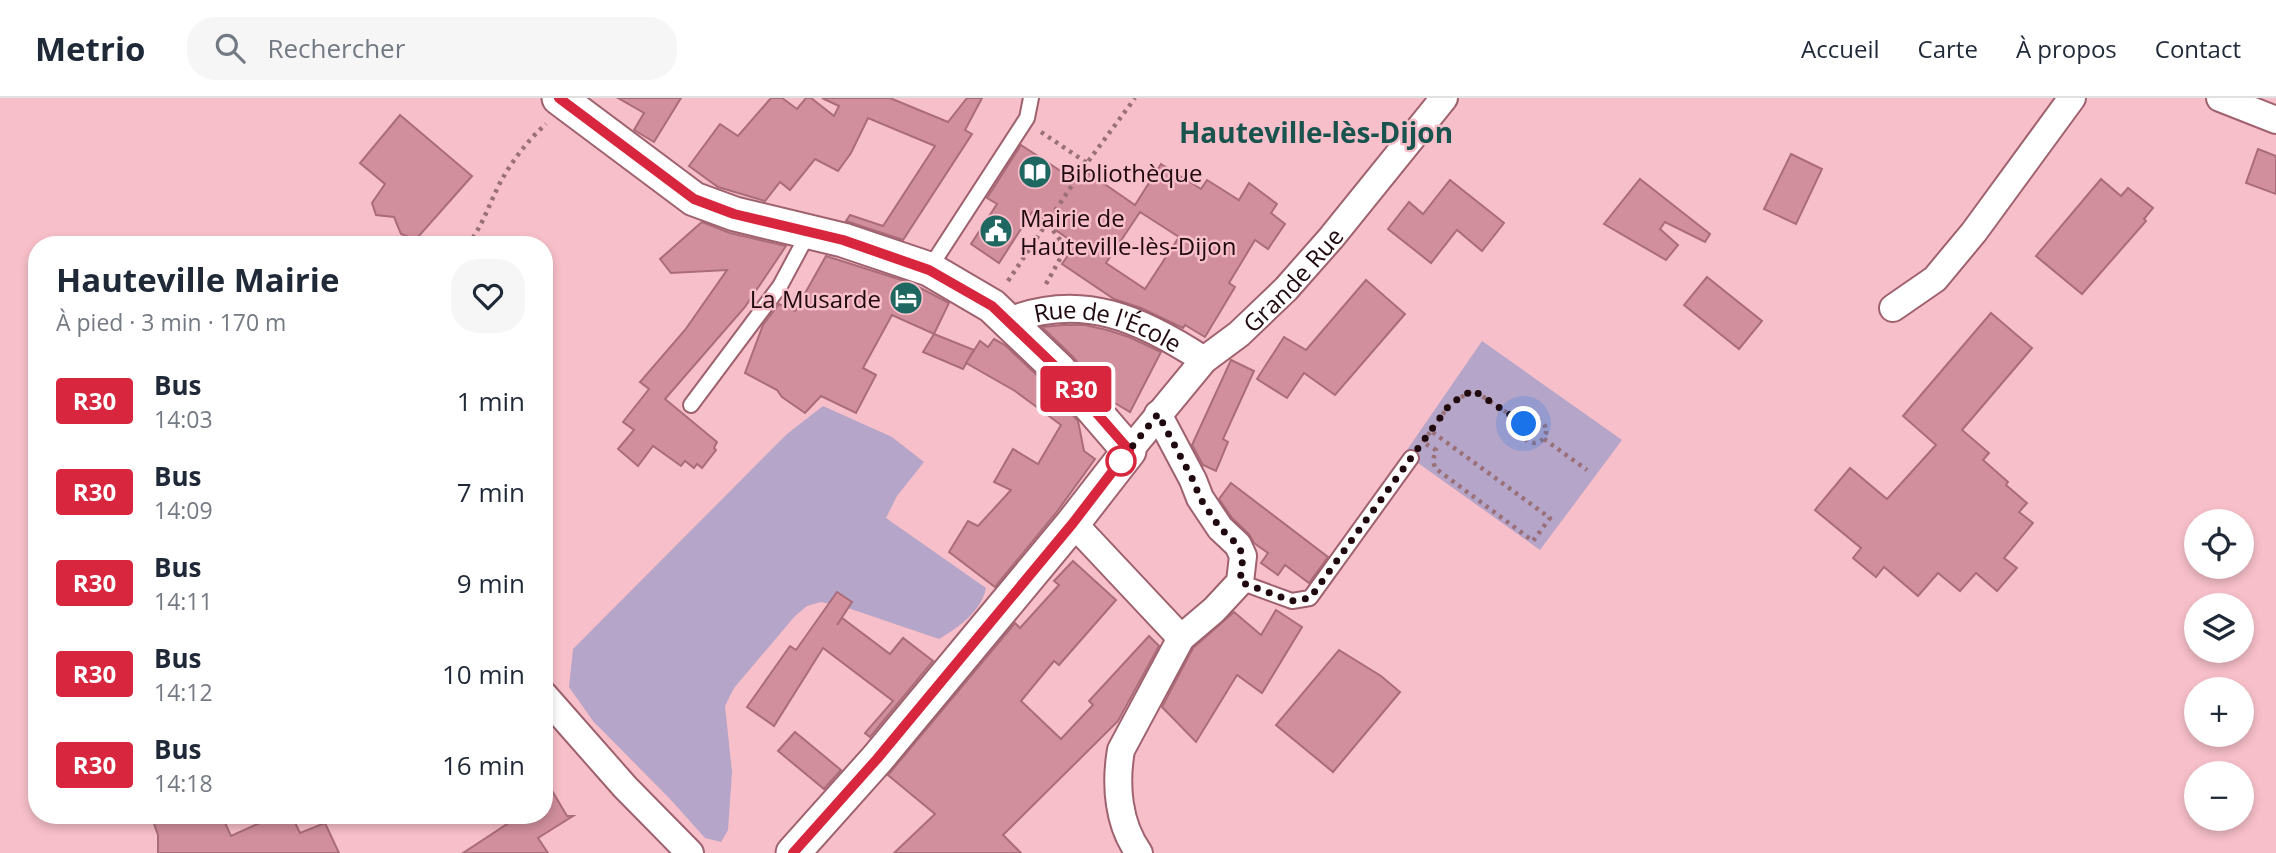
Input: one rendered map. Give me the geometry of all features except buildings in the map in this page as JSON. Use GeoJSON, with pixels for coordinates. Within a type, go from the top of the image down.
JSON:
{"type":"FeatureCollection","features":[{"type":"Feature","properties":{"kind":"street","name":"Grande Rue"},"geometry":{"type":"LineString","coordinates":[[1129,450],[1204,360],[1239,334],[1286,289],[1331,239],[1444,98]]}},
{"type":"Feature","properties":{"kind":"street"},"geometry":{"type":"LineString","coordinates":[[1892,308],[1935,279],[1974,232],[2072,98]]}},
{"type":"Feature","properties":{"kind":"street"},"geometry":{"type":"LineString","coordinates":[[2220,98],[2276,120]]}},
{"type":"Feature","properties":{"kind":"street"},"geometry":{"type":"LineString","coordinates":[[563,101],[694,199],[734,214],[843,240],[929,270],[992,306],[1021,316],[1059,370],[1129,450],[1073,523],[877,759],[793,853]]}},
{"type":"Feature","properties":{"kind":"street","name":"Rue de l'École"},"geometry":{"type":"LineString","coordinates":[[1021,316],[1074,307],[1110,313],[1152,330],[1204,360]]}},
{"type":"Feature","properties":{"kind":"street"},"geometry":{"type":"LineString","coordinates":[[1139,853],[1122,816],[1118,769],[1121,750],[1181,638],[1214,610],[1240,582],[1243,556],[1238,545],[1220,528],[1200,498],[1158,414]]}},
{"type":"Feature","properties":{"kind":"street"},"geometry":{"type":"LineString","coordinates":[[1073,523],[1181,638]]}},
{"type":"Feature","properties":{"kind":"street"},"geometry":{"type":"LineString","coordinates":[[553,705],[625,786],[691,853]]}},
{"type":"Feature","properties":{"kind":"lane"},"geometry":{"type":"LineString","coordinates":[[929,270],[1027,118],[1031,98]]}},
{"type":"Feature","properties":{"kind":"lane"},"geometry":{"type":"LineString","coordinates":[[691,405],[780,286],[809,232]]}},
{"type":"Feature","properties":{"kind":"lane"},"geometry":{"type":"LineString","coordinates":[[1240,582],[1292,601],[1310,598],[1411,458]]}},
{"type":"Feature","properties":{"kind":"path"},"geometry":{"type":"LineString","coordinates":[[1012,274],[1087,163],[1135,98]]}},
{"type":"Feature","properties":{"kind":"path"},"geometry":{"type":"LineString","coordinates":[[475,236],[482,226],[502,180],[534,135],[563,101]]}},
{"type":"Feature","properties":{"kind":"path"},"geometry":{"type":"LineString","coordinates":[[1038,130],[1087,163]]}},
{"type":"Feature","properties":{"kind":"path"},"geometry":{"type":"LineString","coordinates":[[1021,316],[1066,248],[1052,229],[1050,218]]}},
{"type":"Feature","properties":{"kind":"path"},"geometry":{"type":"LineString","coordinates":[[1411,458],[1450,404],[1473,390],[1524,424]]}},
{"type":"Feature","properties":{"kind":"path"},"geometry":{"type":"LineString","coordinates":[[1529,419],[1542,421],[1546,426],[1544,439],[1537,443],[1524,438],[1522,431],[1529,419]]}},
{"type":"Feature","properties":{"kind":"path"},"geometry":{"type":"LineString","coordinates":[[1423,442],[1436,450],[1433,460],[1435,468],[1533,541],[1550,518],[1431,431]]}},
{"type":"Feature","properties":{"kind":"path"},"geometry":{"type":"LineString","coordinates":[[1544,439],[1587,470]]}},
{"type":"Feature","properties":{"kind":"shaded area"},"geometry":{"type":"Polygon","coordinates":[[[1482,341],[1622,440],[1540,550],[1411,458],[1407,450],[1482,341]]]}},
{"type":"Feature","properties":{"kind":"shaded area"},"geometry":{"type":"Polygon","coordinates":[[[823,406],[892,437],[924,462],[897,496],[886,518],[986,588],[974,612],[939,639],[845,607],[821,602],[807,606],[795,616],[734,688],[725,706],[732,772],[728,830],[721,842],[705,838],[593,721],[569,687],[573,649],[787,434],[823,406]]]}},
{"type":"Feature","properties":{"kind":"bus line","name":"R30"},"geometry":{"type":"LineString","coordinates":[[559,98],[694,199],[734,214],[843,240],[929,270],[992,306],[1059,370],[1129,450],[1073,523],[877,759],[793,853]]}},
{"type":"Feature","properties":{"kind":"place","name":"Bibliothèque"},"geometry":{"type":"Point","coordinates":[1035,172]}},
{"type":"Feature","properties":{"kind":"place","name":"Mairie de Hauteville-lès-Dijon"},"geometry":{"type":"Point","coordinates":[996,231]}},
{"type":"Feature","properties":{"kind":"place","name":"La Musarde"},"geometry":{"type":"Point","coordinates":[906,298]}},
{"type":"Feature","properties":{"kind":"district","name":"Hauteville-lès-Dijon"},"geometry":{"type":"Point","coordinates":[1316,132]}},
{"type":"Feature","properties":{"kind":"route"},"geometry":{"type":"LineString","coordinates":[[1121,461],[1115,468],[1158,414],[1200,498],[1220,528],[1238,545],[1243,556],[1240,582],[1292,601],[1310,598],[1450,404],[1463,394],[1473,390],[1524,424]]}}]}
